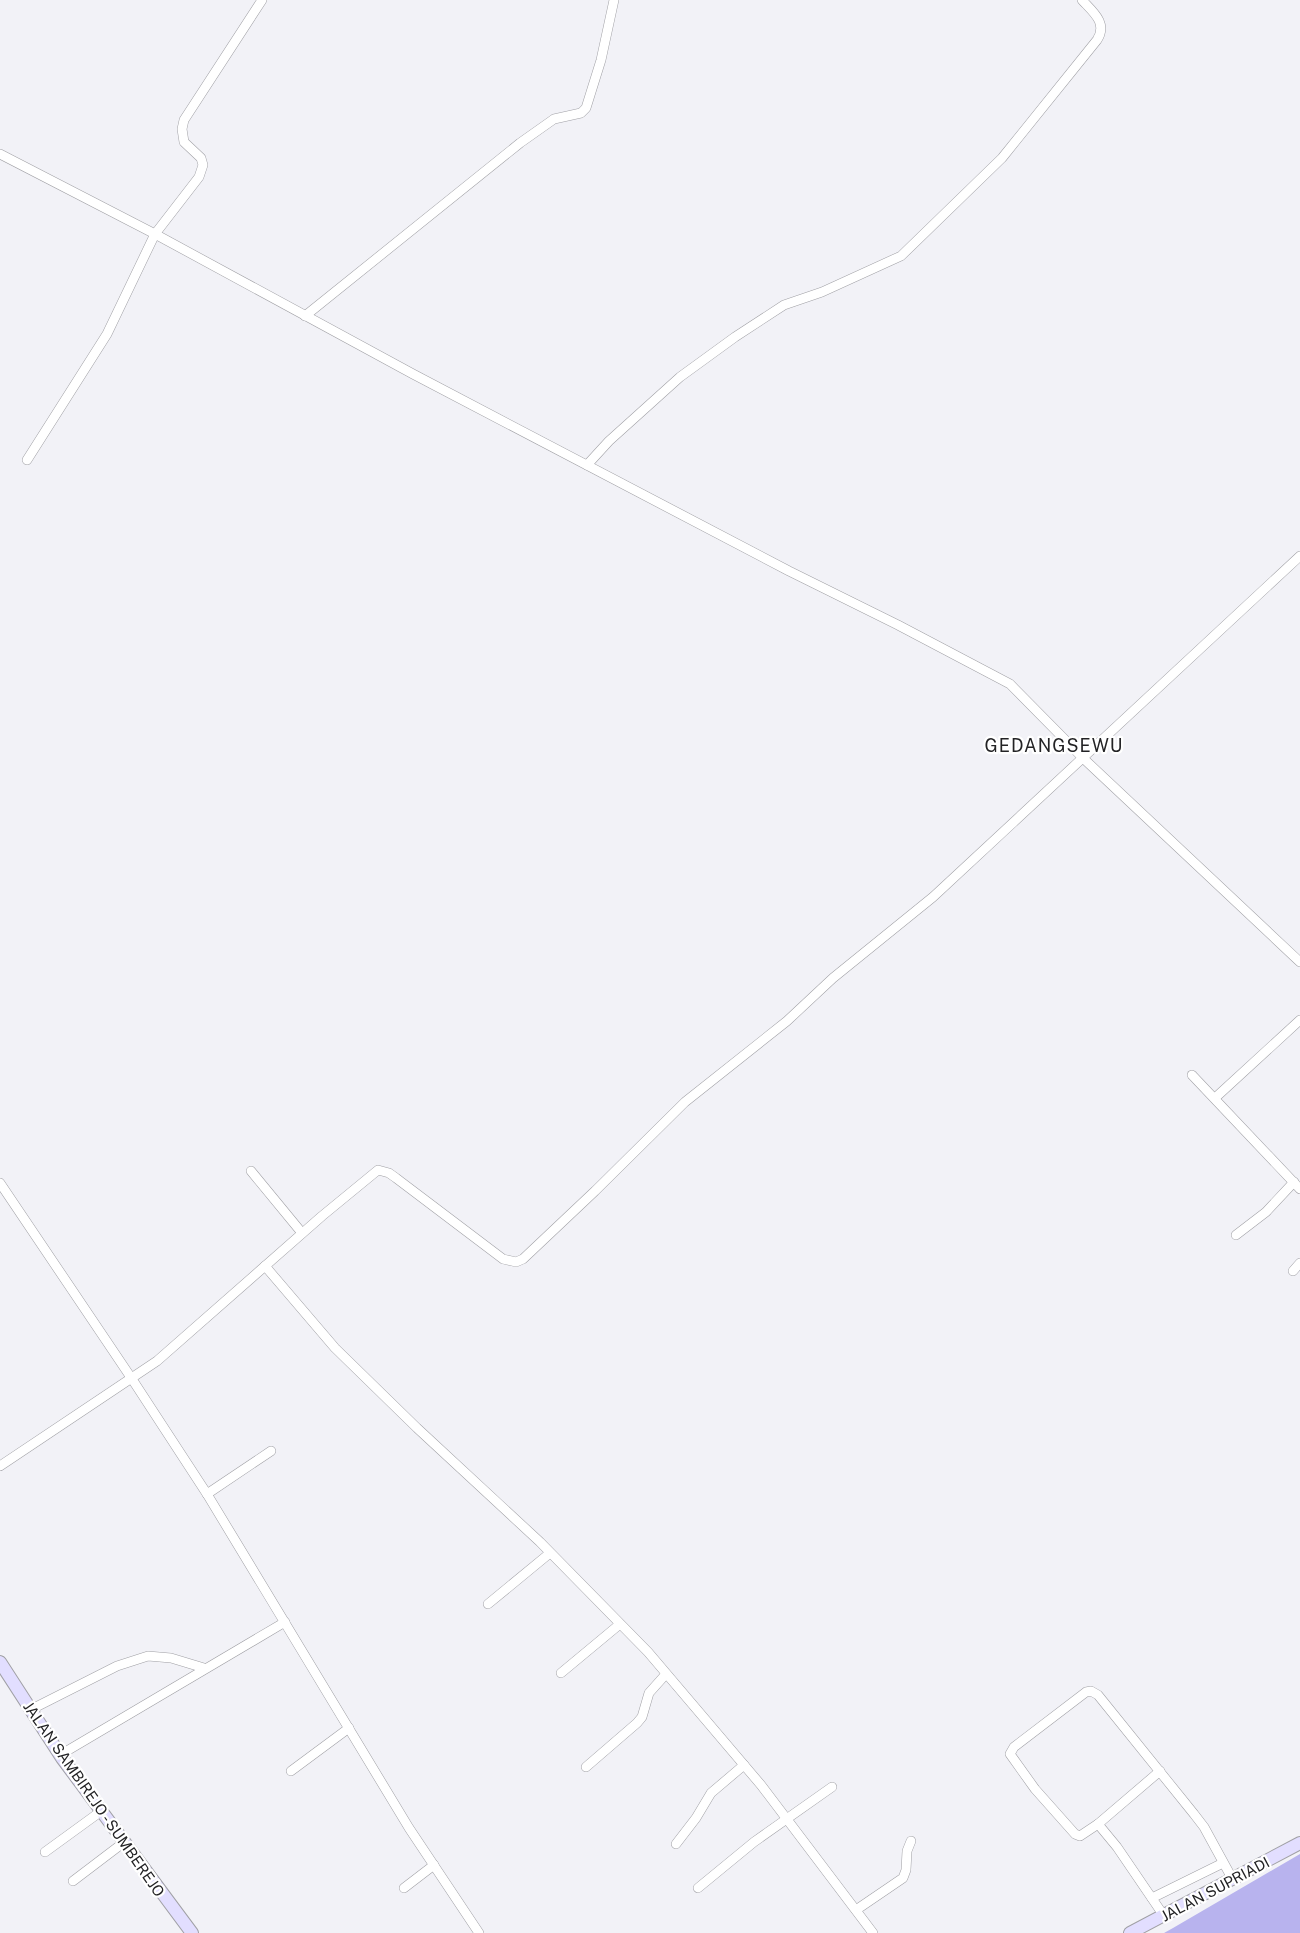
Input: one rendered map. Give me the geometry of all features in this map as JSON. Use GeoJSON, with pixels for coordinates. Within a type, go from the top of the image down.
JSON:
{"type":"FeatureCollection","features":[{"type":"Feature","properties":{"kind":"main road","name":"JALAN SAMBIREJO - SUMBEREJO"},"geometry":{"type":"LineString","coordinates":[[0,1662],[30,1710],[100,1812],[192,1933]]}},
{"type":"Feature","properties":{"kind":"main road","name":"JALAN SUPRIADI"},"geometry":{"type":"LineString","coordinates":[[1130,1933],[1300,1843]]}},
{"type":"Feature","properties":{"kind":"street"},"geometry":{"type":"LineString","coordinates":[[28,460],[107,334],[155,234],[199,177],[202,171],[201,158],[182,138],[184,120],[262,0]]}},
{"type":"Feature","properties":{"kind":"street"},"geometry":{"type":"LineString","coordinates":[[305,316],[520,143],[554,119],[581,113],[586,108],[601,60],[614,0]]}},
{"type":"Feature","properties":{"kind":"street"},"geometry":{"type":"LineString","coordinates":[[587,465],[609,441],[680,377],[735,337],[784,305],[822,292],[896,259],[939,220],[1002,158],[1097,40],[1101,31],[1100,21],[1082,0]]}},
{"type":"Feature","properties":{"kind":"street"},"geometry":{"type":"LineString","coordinates":[[0,154],[155,234],[413,374],[1010,684],[1084,759],[1300,962]]}},
{"type":"Feature","properties":{"kind":"street"},"geometry":{"type":"LineString","coordinates":[[0,1466],[157,1361],[378,1170],[389,1173],[503,1259],[512,1262],[523,1259],[685,1102],[787,1021],[833,978],[933,897],[1084,759],[1300,556]]}},
{"type":"Feature","properties":{"kind":"street"},"geometry":{"type":"LineString","coordinates":[[1215,1098],[1300,1020]]}},
{"type":"Feature","properties":{"kind":"street"},"geometry":{"type":"LineString","coordinates":[[1192,1075],[1297,1185],[1236,1235]]}},
{"type":"Feature","properties":{"kind":"street"},"geometry":{"type":"LineString","coordinates":[[251,1171],[302,1234]]}},
{"type":"Feature","properties":{"kind":"street"},"geometry":{"type":"LineString","coordinates":[[0,1183],[132,1378],[207,1494],[409,1828],[479,1933]]}},
{"type":"Feature","properties":{"kind":"street"},"geometry":{"type":"LineString","coordinates":[[1293,1271],[1300,1263]]}},
{"type":"Feature","properties":{"kind":"street"},"geometry":{"type":"LineString","coordinates":[[265,1266],[335,1348],[417,1428],[550,1552],[648,1652],[744,1765],[872,1933]]}},
{"type":"Feature","properties":{"kind":"street"},"geometry":{"type":"LineString","coordinates":[[207,1494],[271,1451]]}},
{"type":"Feature","properties":{"kind":"street"},"geometry":{"type":"LineString","coordinates":[[488,1604],[550,1552]]}},
{"type":"Feature","properties":{"kind":"street"},"geometry":{"type":"LineString","coordinates":[[60,1755],[204,1668],[285,1622]]}},
{"type":"Feature","properties":{"kind":"street"},"geometry":{"type":"LineString","coordinates":[[561,1673],[620,1624]]}},
{"type":"Feature","properties":{"kind":"street"},"geometry":{"type":"LineString","coordinates":[[30,1710],[117,1666],[148,1656],[171,1658],[204,1668]]}},
{"type":"Feature","properties":{"kind":"street"},"geometry":{"type":"LineString","coordinates":[[586,1768],[637,1723],[642,1717],[649,1693],[666,1674]]}},
{"type":"Feature","properties":{"kind":"street"},"geometry":{"type":"LineString","coordinates":[[1160,1771],[1098,1824],[1080,1836],[1075,1834],[1035,1788],[1010,1752],[1012,1748],[1086,1692],[1091,1691],[1098,1695],[1160,1771],[1204,1827],[1233,1880]]}},
{"type":"Feature","properties":{"kind":"street"},"geometry":{"type":"LineString","coordinates":[[291,1772],[349,1728]]}},
{"type":"Feature","properties":{"kind":"street"},"geometry":{"type":"LineString","coordinates":[[676,1844],[696,1818],[711,1793],[744,1765]]}},
{"type":"Feature","properties":{"kind":"street"},"geometry":{"type":"LineString","coordinates":[[698,1888],[754,1842],[832,1787]]}},
{"type":"Feature","properties":{"kind":"street"},"geometry":{"type":"LineString","coordinates":[[45,1852],[100,1812]]}},
{"type":"Feature","properties":{"kind":"street"},"geometry":{"type":"LineString","coordinates":[[1098,1824],[1117,1847],[1164,1916]]}},
{"type":"Feature","properties":{"kind":"street"},"geometry":{"type":"LineString","coordinates":[[856,1910],[904,1878],[907,1851],[911,1841]]}},
{"type":"Feature","properties":{"kind":"street"},"geometry":{"type":"LineString","coordinates":[[73,1880],[123,1843]]}},
{"type":"Feature","properties":{"kind":"street"},"geometry":{"type":"LineString","coordinates":[[1152,1898],[1223,1863]]}},
{"type":"Feature","properties":{"kind":"street"},"geometry":{"type":"LineString","coordinates":[[404,1888],[434,1865]]}},
{"type":"Feature","properties":{"kind":"shaded area"},"geometry":{"type":"Polygon","coordinates":[[[1300,1854],[1300,1933],[1164,1933],[1173,1928],[1300,1854]]]}},
{"type":"Feature","properties":{"kind":"district","name":"GEDANGSEWU"},"geometry":{"type":"Point","coordinates":[1054,745]}}]}
